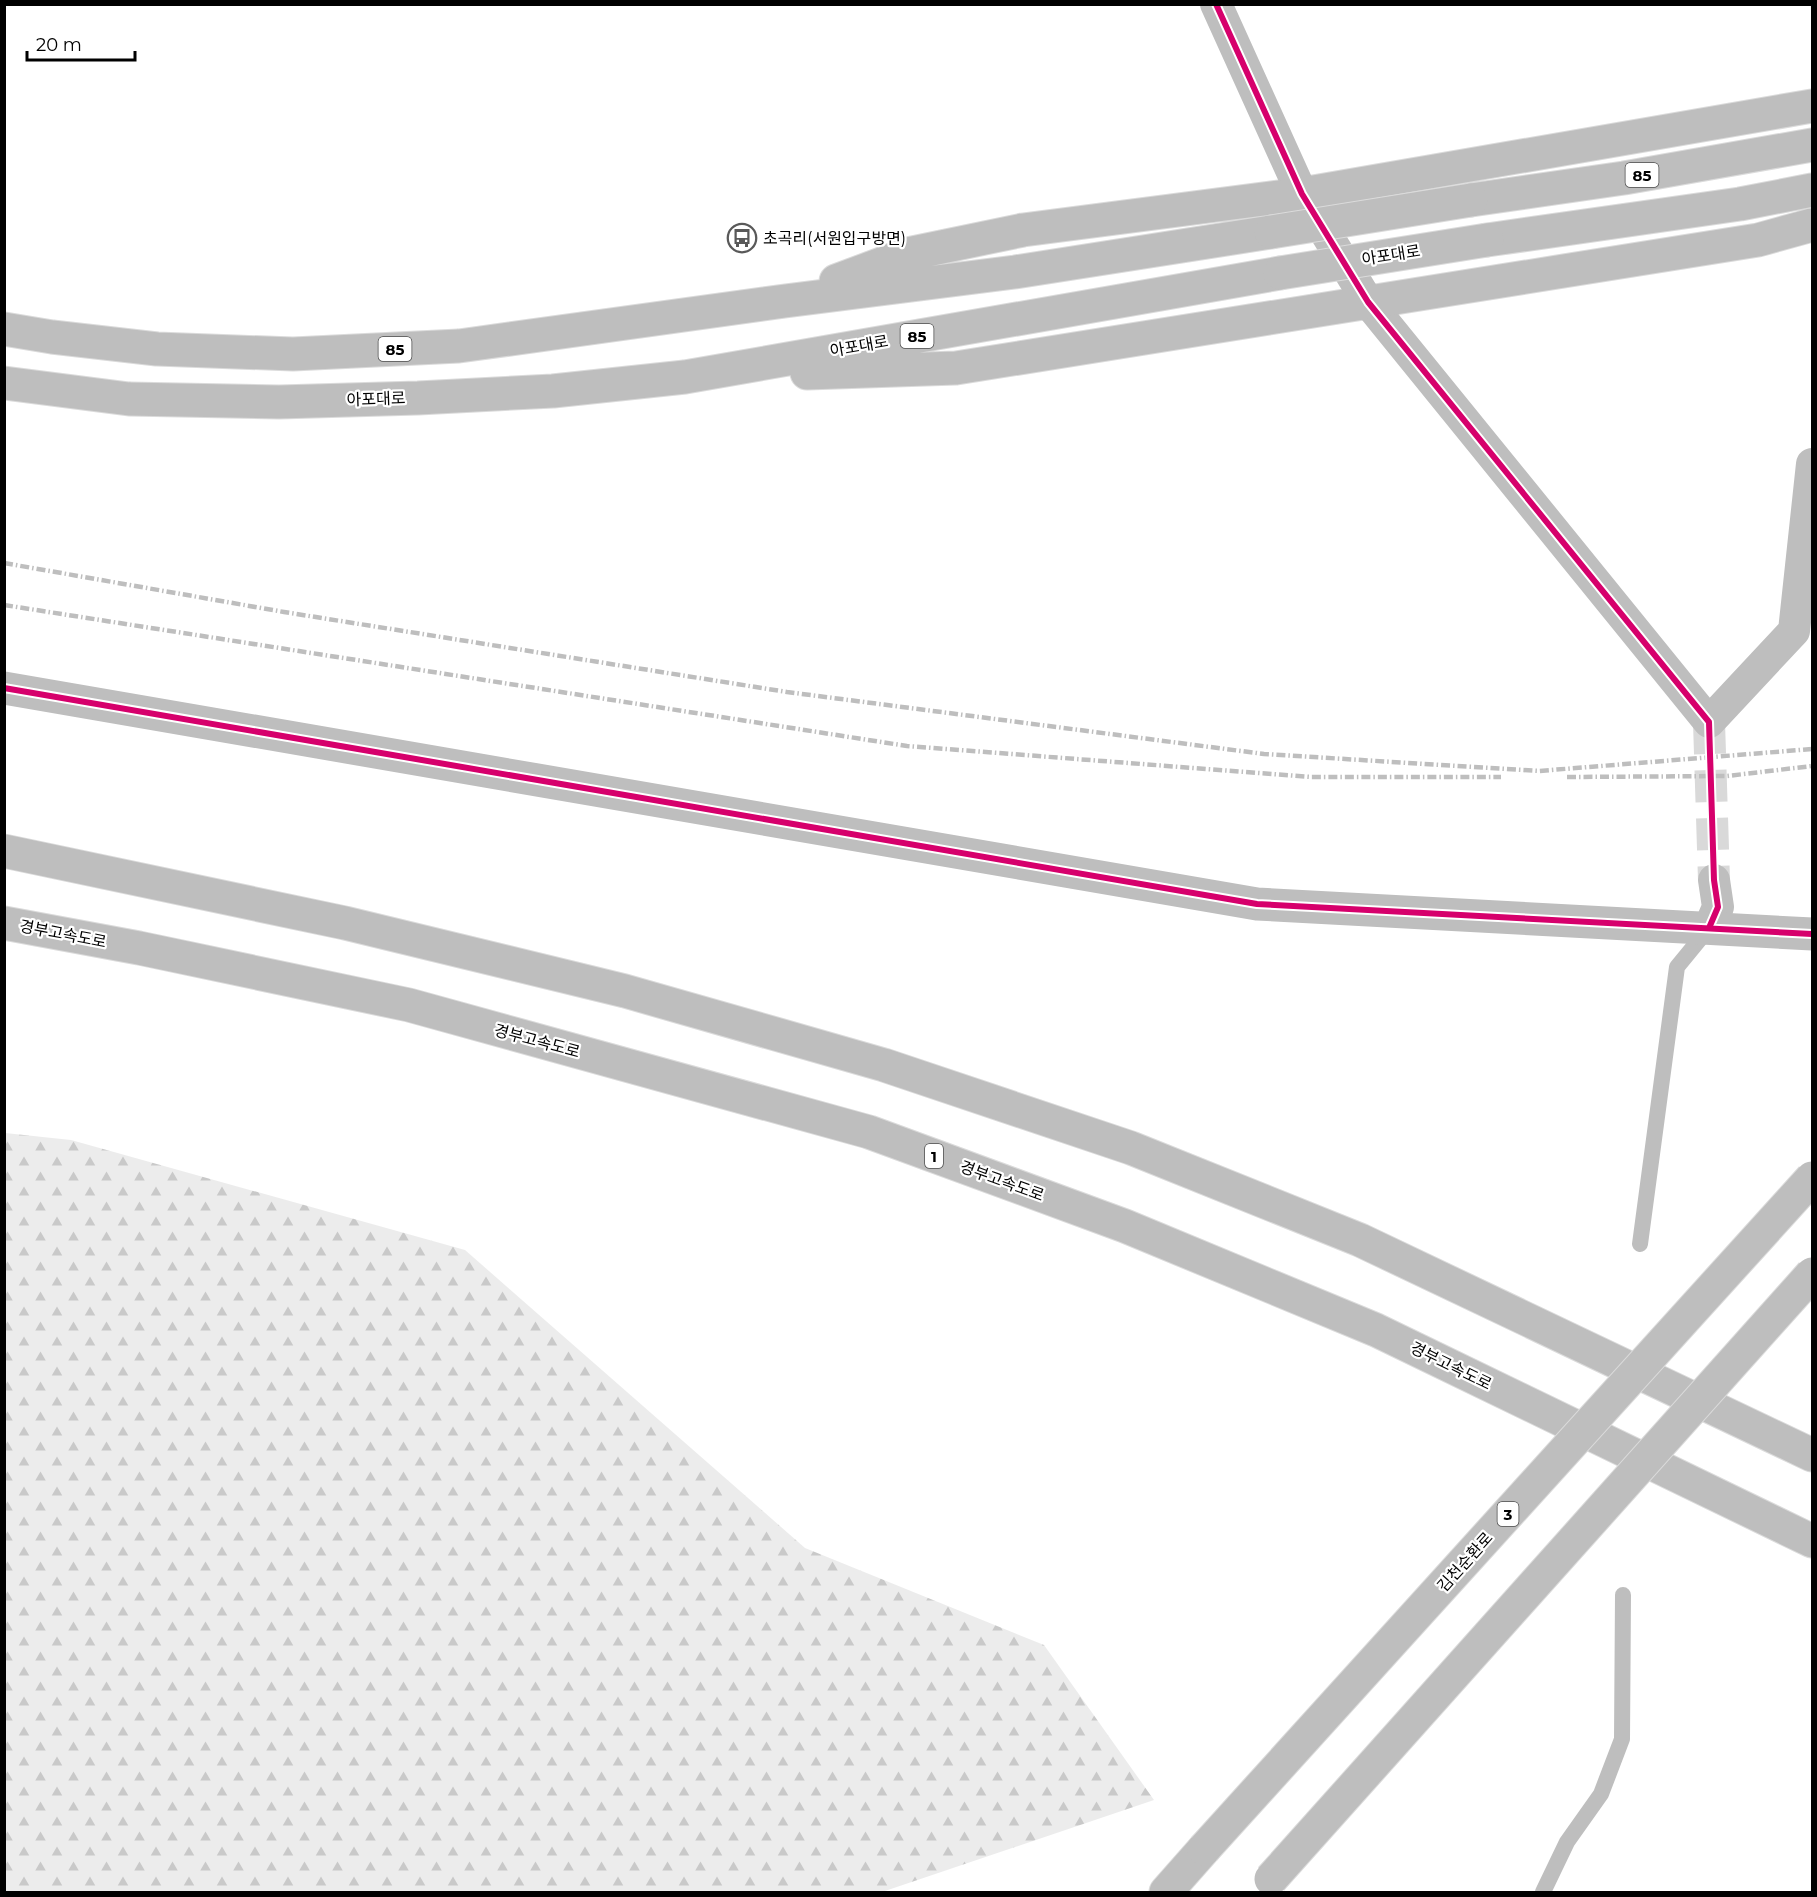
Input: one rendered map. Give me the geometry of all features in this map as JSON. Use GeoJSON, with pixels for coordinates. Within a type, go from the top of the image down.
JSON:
{"type":"FeatureCollection","features":[{"type":"Feature","properties":{"kind":"main road"},"geometry":{"type":"LineString","coordinates":[[784,301],[908,254],[1023,230],[1302,194],[1812,106]]}},
{"type":"Feature","properties":{"kind":"main road","name":"85"},"geometry":{"type":"LineString","coordinates":[[4,329],[157,349],[293,354],[459,346],[1015,272],[1624,178],[1812,145]]}},
{"type":"Feature","properties":{"kind":"main road","name":"아포대로"},"geometry":{"type":"LineString","coordinates":[[4,383],[129,399],[279,402],[553,391],[685,377],[1280,273],[1486,240],[1740,204],[1812,190]]}},
{"type":"Feature","properties":{"kind":"main road"},"geometry":{"type":"LineString","coordinates":[[685,377],[956,368],[1758,240],[1812,225]]}},
{"type":"Feature","properties":{"kind":"main road"},"geometry":{"type":"LineString","coordinates":[[4,688],[1257,904],[1812,934]]}},
{"type":"Feature","properties":{"kind":"main road"},"geometry":{"type":"LineString","coordinates":[[4,851],[356,926],[625,992],[896,1069],[1131,1148],[1360,1240],[1812,1455]]}},
{"type":"Feature","properties":{"kind":"main road","name":"경부고속도로"},"geometry":{"type":"LineString","coordinates":[[4,923],[139,948],[409,1005],[869,1132],[1125,1226],[1376,1330],[1812,1541]]}},
{"type":"Feature","properties":{"kind":"main road","name":"김천순환로"},"geometry":{"type":"LineString","coordinates":[[1166,1893],[1812,1178]]}},
{"type":"Feature","properties":{"kind":"main road"},"geometry":{"type":"LineString","coordinates":[[1265,1886],[1812,1274]]}},
{"type":"Feature","properties":{"kind":"street"},"geometry":{"type":"LineString","coordinates":[[1216,4],[1302,194],[1368,302],[1709,722],[1794,631],[1812,464]]}},
{"type":"Feature","properties":{"kind":"street"},"geometry":{"type":"LineString","coordinates":[[1709,928],[1718,907],[1714,880]]}},
{"type":"Feature","properties":{"kind":"lane"},"geometry":{"type":"LineString","coordinates":[[1640,1244],[1677,967],[1709,928]]}},
{"type":"Feature","properties":{"kind":"lane"},"geometry":{"type":"LineString","coordinates":[[1543,1893],[1567,1842],[1600,1794],[1622,1739],[1623,1596]]}},
{"type":"Feature","properties":{"kind":"green space"},"geometry":{"type":"Polygon","coordinates":[[[5,1133],[71,1140],[465,1250],[805,1548],[1044,1645],[1154,1800],[882,1892],[5,1892],[5,1133]]]}},
{"type":"Feature","properties":{"kind":"tunnel"},"geometry":{"type":"LineString","coordinates":[[1709,722],[1714,880]]}},
{"type":"Feature","properties":{"kind":"railway"},"geometry":{"type":"LineString","coordinates":[[4,563],[284,612],[787,692],[1264,754],[1539,771],[1812,749]]}},
{"type":"Feature","properties":{"kind":"railway"},"geometry":{"type":"LineString","coordinates":[[4,605],[907,746],[1311,777],[1501,777]]}},
{"type":"Feature","properties":{"kind":"railway"},"geometry":{"type":"LineString","coordinates":[[1567,777],[1727,776],[1812,766]]}},
{"type":"Feature","properties":{"kind":"cycle path"},"geometry":{"type":"LineString","coordinates":[[1216,4],[1302,194],[1368,302],[1709,722],[1714,880],[1718,907],[1709,928]]}},
{"type":"Feature","properties":{"kind":"cycle path"},"geometry":{"type":"LineString","coordinates":[[4,688],[1257,904],[1812,934]]}},
{"type":"Feature","properties":{"kind":"place","name":"초곡리(서원입구방면)"},"geometry":{"type":"Point","coordinates":[742,238]}}]}
